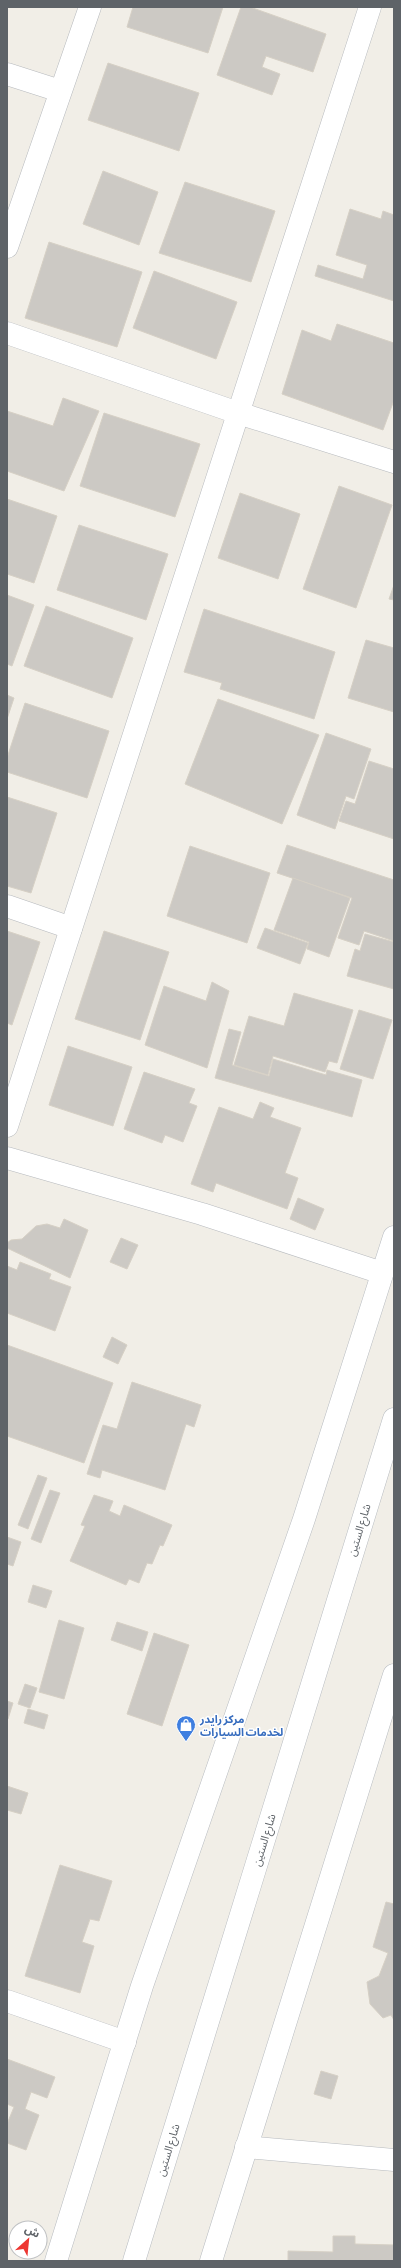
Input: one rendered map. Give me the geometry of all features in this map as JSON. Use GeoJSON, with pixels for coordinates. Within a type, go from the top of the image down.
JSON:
{"type":"FeatureCollection","features":[{"type":"Feature","properties":{"kind":"street"},"geometry":{"type":"LineString","coordinates":[[7,247],[60,90],[90,7]]}},
{"type":"Feature","properties":{"kind":"street"},"geometry":{"type":"LineString","coordinates":[[7,1126],[370,7]]}},
{"type":"Feature","properties":{"kind":"street"},"geometry":{"type":"LineString","coordinates":[[7,74],[60,90]]}},
{"type":"Feature","properties":{"kind":"street"},"geometry":{"type":"LineString","coordinates":[[7,333],[238,413],[394,462]]}},
{"type":"Feature","properties":{"kind":"street"},"geometry":{"type":"LineString","coordinates":[[7,906],[71,928]]}},
{"type":"Feature","properties":{"kind":"street"},"geometry":{"type":"LineString","coordinates":[[7,1158],[202,1214],[382,1273]]}},
{"type":"Feature","properties":{"kind":"street"},"geometry":{"type":"LineString","coordinates":[[56,2261],[125,2042],[304,1519],[394,1237]]}},
{"type":"Feature","properties":{"kind":"street","name":"شارع الستين"},"geometry":{"type":"LineString","coordinates":[[134,2261],[394,1419]]}},
{"type":"Feature","properties":{"kind":"street"},"geometry":{"type":"LineString","coordinates":[[211,2261],[394,1675]]}},
{"type":"Feature","properties":{"kind":"street"},"geometry":{"type":"LineString","coordinates":[[7,2001],[125,2042]]}},
{"type":"Feature","properties":{"kind":"street"},"geometry":{"type":"LineString","coordinates":[[246,2147],[394,2160]]}},
{"type":"Feature","properties":{"kind":"building"},"geometry":{"type":"Polygon","coordinates":[[[133,7],[223,7],[208,53],[127,27],[133,7]]]}},
{"type":"Feature","properties":{"kind":"building"},"geometry":{"type":"Polygon","coordinates":[[[241,7],[250,7],[326,34],[313,72],[266,56],[262,67],[280,74],[272,95],[217,75],[241,7]]]}},
{"type":"Feature","properties":{"kind":"building"},"geometry":{"type":"Polygon","coordinates":[[[108,63],[199,93],[179,151],[88,120],[108,63]]]}},
{"type":"Feature","properties":{"kind":"building"},"geometry":{"type":"Polygon","coordinates":[[[103,171],[158,192],[139,245],[83,224],[103,171]]]}},
{"type":"Feature","properties":{"kind":"building"},"geometry":{"type":"Polygon","coordinates":[[[185,182],[275,211],[251,282],[159,253],[185,182]]]}},
{"type":"Feature","properties":{"kind":"building"},"geometry":{"type":"Polygon","coordinates":[[[350,209],[381,219],[383,211],[394,215],[394,301],[315,276],[318,265],[363,279],[367,265],[336,255],[350,209]]]}},
{"type":"Feature","properties":{"kind":"building"},"geometry":{"type":"Polygon","coordinates":[[[49,242],[142,272],[117,347],[25,318],[49,242]]]}},
{"type":"Feature","properties":{"kind":"building"},"geometry":{"type":"Polygon","coordinates":[[[154,271],[237,302],[216,359],[133,328],[154,271]]]}},
{"type":"Feature","properties":{"kind":"building"},"geometry":{"type":"Polygon","coordinates":[[[337,324],[394,343],[394,400],[383,430],[282,394],[302,330],[331,341],[337,324]]]}},
{"type":"Feature","properties":{"kind":"building"},"geometry":{"type":"Polygon","coordinates":[[[63,398],[99,411],[64,491],[7,471],[7,411],[53,426],[63,398]]]}},
{"type":"Feature","properties":{"kind":"building"},"geometry":{"type":"Polygon","coordinates":[[[104,413],[200,444],[175,517],[80,486],[104,413]]]}},
{"type":"Feature","properties":{"kind":"building"},"geometry":{"type":"Polygon","coordinates":[[[339,486],[392,505],[356,608],[303,589],[339,486]]]}},
{"type":"Feature","properties":{"kind":"building"},"geometry":{"type":"Polygon","coordinates":[[[240,493],[300,514],[278,579],[218,558],[240,493]]]}},
{"type":"Feature","properties":{"kind":"building"},"geometry":{"type":"Polygon","coordinates":[[[7,499],[57,516],[34,583],[7,574],[7,499]]]}},
{"type":"Feature","properties":{"kind":"building"},"geometry":{"type":"Polygon","coordinates":[[[79,525],[168,554],[146,620],[57,590],[79,525]]]}},
{"type":"Feature","properties":{"kind":"building"},"geometry":{"type":"Polygon","coordinates":[[[394,585],[394,600],[389,599],[394,585]]]}},
{"type":"Feature","properties":{"kind":"building"},"geometry":{"type":"Polygon","coordinates":[[[7,595],[34,605],[12,666],[7,664],[7,595]]]}},
{"type":"Feature","properties":{"kind":"building"},"geometry":{"type":"Polygon","coordinates":[[[46,606],[133,638],[112,698],[24,666],[46,606]]]}},
{"type":"Feature","properties":{"kind":"building"},"geometry":{"type":"Polygon","coordinates":[[[204,609],[335,652],[314,719],[220,689],[222,683],[184,672],[204,609]]]}},
{"type":"Feature","properties":{"kind":"building"},"geometry":{"type":"Polygon","coordinates":[[[366,640],[394,648],[394,712],[348,698],[366,640]]]}},
{"type":"Feature","properties":{"kind":"building"},"geometry":{"type":"Polygon","coordinates":[[[7,695],[14,698],[7,719],[7,695]]]}},
{"type":"Feature","properties":{"kind":"building"},"geometry":{"type":"Polygon","coordinates":[[[218,699],[319,735],[282,824],[185,784],[218,699]]]}},
{"type":"Feature","properties":{"kind":"building"},"geometry":{"type":"Polygon","coordinates":[[[25,703],[109,731],[87,798],[7,772],[7,758],[25,703]]]}},
{"type":"Feature","properties":{"kind":"building"},"geometry":{"type":"Polygon","coordinates":[[[326,733],[371,749],[354,799],[346,796],[335,829],[297,815],[326,733]]]}},
{"type":"Feature","properties":{"kind":"building"},"geometry":{"type":"Polygon","coordinates":[[[369,761],[394,769],[394,839],[339,821],[346,801],[355,804],[369,761]]]}},
{"type":"Feature","properties":{"kind":"building"},"geometry":{"type":"Polygon","coordinates":[[[7,797],[57,813],[31,893],[7,886],[7,797]]]}},
{"type":"Feature","properties":{"kind":"building"},"geometry":{"type":"Polygon","coordinates":[[[287,845],[394,880],[394,941],[364,931],[359,945],[338,938],[352,898],[277,873],[287,845]]]}},
{"type":"Feature","properties":{"kind":"building"},"geometry":{"type":"Polygon","coordinates":[[[190,846],[270,873],[247,943],[167,916],[190,846]]]}},
{"type":"Feature","properties":{"kind":"building"},"geometry":{"type":"Polygon","coordinates":[[[293,878],[350,898],[329,957],[307,949],[309,942],[274,930],[293,878]]]}},
{"type":"Feature","properties":{"kind":"building"},"geometry":{"type":"Polygon","coordinates":[[[265,928],[308,943],[300,964],[257,948],[265,928]]]}},
{"type":"Feature","properties":{"kind":"building"},"geometry":{"type":"Polygon","coordinates":[[[7,931],[40,942],[12,1025],[7,1023],[7,931]]]}},
{"type":"Feature","properties":{"kind":"building"},"geometry":{"type":"Polygon","coordinates":[[[104,931],[169,952],[140,1040],[75,1019],[104,931]]]}},
{"type":"Feature","properties":{"kind":"building"},"geometry":{"type":"Polygon","coordinates":[[[365,934],[394,942],[394,989],[347,976],[355,949],[360,951],[365,934]]]}},
{"type":"Feature","properties":{"kind":"building"},"geometry":{"type":"Polygon","coordinates":[[[212,982],[229,991],[207,1068],[145,1045],[164,986],[206,1001],[212,982]]]}},
{"type":"Feature","properties":{"kind":"building"},"geometry":{"type":"Polygon","coordinates":[[[294,993],[353,1010],[337,1063],[329,1061],[325,1072],[273,1056],[268,1075],[234,1065],[249,1016],[284,1026],[294,993]]]}},
{"type":"Feature","properties":{"kind":"building"},"geometry":{"type":"Polygon","coordinates":[[[359,1010],[392,1020],[373,1079],[340,1069],[359,1010]]]}},
{"type":"Feature","properties":{"kind":"building"},"geometry":{"type":"Polygon","coordinates":[[[229,1029],[241,1032],[232,1065],[269,1076],[273,1059],[326,1075],[327,1070],[362,1080],[352,1117],[215,1078],[229,1029]]]}},
{"type":"Feature","properties":{"kind":"building"},"geometry":{"type":"Polygon","coordinates":[[[68,1046],[132,1067],[113,1126],[49,1105],[68,1046]]]}},
{"type":"Feature","properties":{"kind":"building"},"geometry":{"type":"Polygon","coordinates":[[[144,1072],[195,1089],[189,1103],[197,1106],[183,1142],[165,1135],[162,1143],[124,1129],[144,1072]]]}},
{"type":"Feature","properties":{"kind":"building"},"geometry":{"type":"Polygon","coordinates":[[[260,1102],[274,1108],[270,1117],[301,1128],[285,1173],[298,1178],[287,1209],[216,1183],[213,1192],[191,1184],[219,1107],[253,1119],[260,1102]]]}},
{"type":"Feature","properties":{"kind":"building"},"geometry":{"type":"Polygon","coordinates":[[[298,1198],[324,1209],[315,1230],[290,1219],[298,1198]]]}},
{"type":"Feature","properties":{"kind":"building"},"geometry":{"type":"Polygon","coordinates":[[[64,1219],[88,1230],[70,1278],[7,1248],[7,1243],[11,1240],[22,1239],[36,1226],[47,1224],[60,1228],[64,1219]]]}},
{"type":"Feature","properties":{"kind":"building"},"geometry":{"type":"Polygon","coordinates":[[[121,1238],[138,1245],[127,1269],[110,1262],[121,1238]]]}},
{"type":"Feature","properties":{"kind":"building"},"geometry":{"type":"Polygon","coordinates":[[[20,1262],[51,1274],[49,1279],[71,1287],[55,1331],[7,1313],[7,1266],[17,1270],[20,1262]]]}},
{"type":"Feature","properties":{"kind":"building"},"geometry":{"type":"Polygon","coordinates":[[[112,1337],[127,1345],[118,1364],[103,1357],[112,1337]]]}},
{"type":"Feature","properties":{"kind":"building"},"geometry":{"type":"Polygon","coordinates":[[[7,1345],[113,1383],[84,1463],[7,1436],[7,1345]]]}},
{"type":"Feature","properties":{"kind":"building"},"geometry":{"type":"Polygon","coordinates":[[[132,1382],[201,1405],[194,1427],[186,1424],[165,1490],[102,1470],[100,1478],[87,1474],[103,1425],[117,1429],[132,1382]]]}},
{"type":"Feature","properties":{"kind":"building"},"geometry":{"type":"Polygon","coordinates":[[[38,1475],[47,1478],[28,1529],[18,1525],[38,1475]]]}},
{"type":"Feature","properties":{"kind":"building"},"geometry":{"type":"Polygon","coordinates":[[[50,1490],[60,1493],[41,1543],[31,1539],[50,1490]]]}},
{"type":"Feature","properties":{"kind":"building"},"geometry":{"type":"Polygon","coordinates":[[[94,1495],[113,1501],[109,1511],[120,1516],[124,1505],[172,1525],[163,1546],[160,1545],[152,1564],[147,1563],[139,1583],[129,1579],[126,1585],[70,1561],[85,1526],[81,1525],[94,1495]]]}},
{"type":"Feature","properties":{"kind":"building"},"geometry":{"type":"Polygon","coordinates":[[[7,1537],[21,1542],[13,1566],[7,1564],[7,1537]]]}},
{"type":"Feature","properties":{"kind":"building"},"geometry":{"type":"Polygon","coordinates":[[[33,1585],[52,1591],[46,1608],[28,1602],[33,1585]]]}},
{"type":"Feature","properties":{"kind":"building"},"geometry":{"type":"Polygon","coordinates":[[[59,1620],[84,1628],[64,1699],[39,1692],[59,1620]]]}},
{"type":"Feature","properties":{"kind":"building"},"geometry":{"type":"Polygon","coordinates":[[[117,1622],[148,1632],[142,1651],[111,1640],[117,1622]]]}},
{"type":"Feature","properties":{"kind":"building"},"geometry":{"type":"Polygon","coordinates":[[[154,1633],[189,1645],[162,1726],[127,1714],[154,1633]]]}},
{"type":"Feature","properties":{"kind":"building"},"geometry":{"type":"Polygon","coordinates":[[[25,1684],[37,1688],[30,1708],[18,1704],[25,1684]]]}},
{"type":"Feature","properties":{"kind":"building"},"geometry":{"type":"Polygon","coordinates":[[[7,1701],[13,1703],[8,1719],[7,1719],[7,1701]]]}},
{"type":"Feature","properties":{"kind":"building"},"geometry":{"type":"Polygon","coordinates":[[[28,1709],[48,1715],[44,1729],[24,1723],[28,1709]]]}},
{"type":"Feature","properties":{"kind":"building"},"geometry":{"type":"Polygon","coordinates":[[[7,1786],[28,1793],[21,1814],[7,1810],[7,1786]]]}},
{"type":"Feature","properties":{"kind":"building"},"geometry":{"type":"Polygon","coordinates":[[[60,1865],[112,1881],[99,1921],[90,1919],[82,1942],[94,1946],[80,1993],[25,1976],[60,1865]]]}},
{"type":"Feature","properties":{"kind":"building"},"geometry":{"type":"Polygon","coordinates":[[[386,1902],[394,1904],[394,2020],[391,2015],[383,2018],[370,2004],[367,1982],[379,1976],[388,1953],[373,1947],[386,1902]]]}},
{"type":"Feature","properties":{"kind":"building"},"geometry":{"type":"Polygon","coordinates":[[[7,2059],[55,2077],[47,2098],[31,2092],[25,2109],[39,2115],[26,2150],[7,2143],[7,2124],[14,2107],[7,2104],[7,2059]]]}},
{"type":"Feature","properties":{"kind":"building"},"geometry":{"type":"Polygon","coordinates":[[[321,2071],[338,2076],[331,2099],[314,2094],[321,2071]]]}},
{"type":"Feature","properties":{"kind":"building"},"geometry":{"type":"Polygon","coordinates":[[[333,2236],[355,2236],[355,2244],[394,2245],[394,2261],[288,2261],[288,2251],[333,2252],[333,2236]]]}},
{"type":"Feature","properties":{"kind":"place","name":"مركز رايدر لخدمات السيارات"},"geometry":{"type":"Point","coordinates":[186,1742]}}]}
